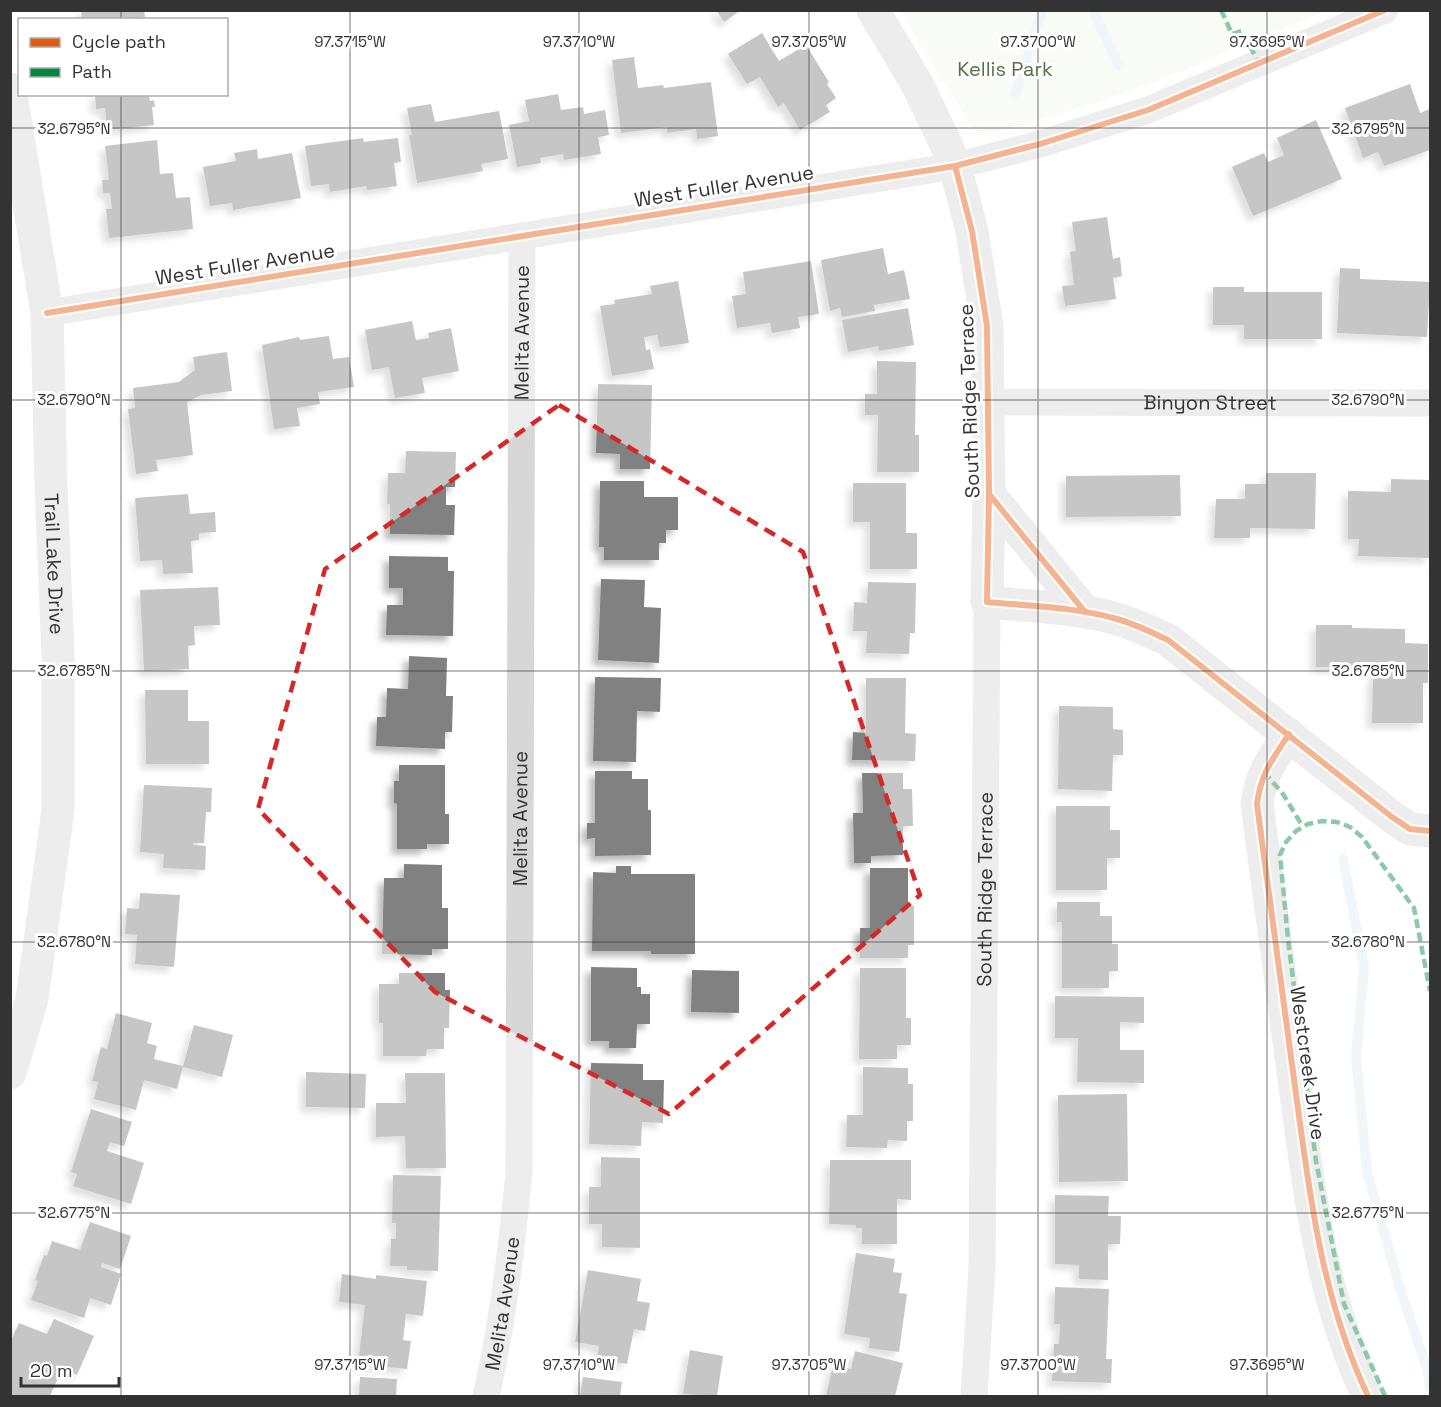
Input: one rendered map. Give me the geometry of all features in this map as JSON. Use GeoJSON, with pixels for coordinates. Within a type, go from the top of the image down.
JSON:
{"type":"FeatureCollection","features":[{"type":"Feature","properties":{"kind":"street","name":"South Ridge Terrace"},"geometry":{"type":"LineString","coordinates":[[873,10],[930,108],[955,166],[972,231],[987,326],[989,494],[982,1269],[980,1331],[974,1396]]}},
{"type":"Feature","properties":{"kind":"street","name":"West Fuller Avenue"},"geometry":{"type":"LineString","coordinates":[[47,313],[955,166],[1040,144],[1148,111],[1385,10]]}},
{"type":"Feature","properties":{"kind":"street","name":"Trail Lake Drive"},"geometry":{"type":"LineString","coordinates":[[10,89],[47,313],[58,654],[58,810],[32,999],[10,1073]]}},
{"type":"Feature","properties":{"kind":"street","name":"Melita Avenue"},"geometry":{"type":"LineString","coordinates":[[486,1396],[495,1359],[511,1253],[519,1172],[522,236]]}},
{"type":"Feature","properties":{"kind":"street","name":"Binyon Street"},"geometry":{"type":"LineString","coordinates":[[988,402],[1431,403]]}},
{"type":"Feature","properties":{"kind":"street"},"geometry":{"type":"LineString","coordinates":[[989,494],[1085,612]]}},
{"type":"Feature","properties":{"kind":"street"},"geometry":{"type":"LineString","coordinates":[[987,602],[1085,612],[1143,627],[1168,640],[1403,825],[1431,831]]}},
{"type":"Feature","properties":{"kind":"street","name":"Westcreek Drive"},"geometry":{"type":"LineString","coordinates":[[1289,734],[1264,772],[1259,786],[1257,804],[1306,1170],[1317,1236],[1339,1327],[1368,1396]]}},
{"type":"Feature","properties":{"kind":"highlighted area"},"geometry":{"type":"Polygon","coordinates":[[[559,405],[803,552],[920,895],[669,1114],[435,992],[258,809],[325,569],[559,405]]]}},
{"type":"Feature","properties":{"kind":"green space","name":"Kellis Park"},"geometry":{"type":"Polygon","coordinates":[[[900,11],[1327,11],[1166,77],[1098,102],[978,137],[900,11]]]}},
{"type":"Feature","properties":{"kind":"building"},"geometry":{"type":"Polygon","coordinates":[[[81,10],[144,10],[145,17],[138,18],[82,18],[81,10]]]}},
{"type":"Feature","properties":{"kind":"building"},"geometry":{"type":"Polygon","coordinates":[[[716,10],[741,10],[724,22],[716,10]]]}},
{"type":"Feature","properties":{"kind":"building"},"geometry":{"type":"Polygon","coordinates":[[[762,33],[779,61],[806,45],[836,98],[826,105],[830,112],[800,130],[784,103],[778,107],[760,77],[747,84],[728,54],[762,33]]]}},
{"type":"Feature","properties":{"kind":"building"},"geometry":{"type":"Polygon","coordinates":[[[634,57],[638,88],[663,85],[664,88],[711,82],[718,136],[697,139],[696,129],[667,133],[667,127],[621,133],[612,60],[634,57]]]}},
{"type":"Feature","properties":{"kind":"building"},"geometry":{"type":"Polygon","coordinates":[[[1410,84],[1420,113],[1430,109],[1430,150],[1384,166],[1378,152],[1363,158],[1345,108],[1410,84]]]}},
{"type":"Feature","properties":{"kind":"building"},"geometry":{"type":"Polygon","coordinates":[[[558,94],[561,110],[583,107],[584,114],[605,110],[609,135],[598,137],[601,154],[564,160],[563,154],[540,158],[541,163],[517,167],[509,125],[529,121],[525,100],[558,94]]]}},
{"type":"Feature","properties":{"kind":"building"},"geometry":{"type":"Polygon","coordinates":[[[95,96],[149,96],[150,101],[154,100],[155,107],[152,107],[154,125],[107,130],[105,108],[96,109],[95,96]]]}},
{"type":"Feature","properties":{"kind":"building"},"geometry":{"type":"Polygon","coordinates":[[[431,104],[435,122],[499,111],[508,159],[481,164],[483,171],[417,183],[407,108],[431,104]]]}},
{"type":"Feature","properties":{"kind":"building"},"geometry":{"type":"Polygon","coordinates":[[[1316,120],[1342,179],[1253,216],[1232,167],[1264,153],[1268,162],[1284,155],[1277,138],[1316,120]]]}},
{"type":"Feature","properties":{"kind":"building"},"geometry":{"type":"Polygon","coordinates":[[[363,138],[364,142],[398,138],[401,162],[394,163],[397,186],[367,190],[366,186],[330,192],[329,184],[311,186],[305,146],[363,138]]]}},
{"type":"Feature","properties":{"kind":"building"},"geometry":{"type":"Polygon","coordinates":[[[157,140],[160,174],[173,173],[176,198],[190,197],[193,229],[109,238],[106,209],[112,209],[110,193],[103,193],[102,180],[109,180],[105,146],[157,140]]]}},
{"type":"Feature","properties":{"kind":"building"},"geometry":{"type":"Polygon","coordinates":[[[257,149],[258,159],[292,153],[301,198],[233,210],[232,203],[210,206],[203,167],[236,161],[234,153],[257,149]]]}},
{"type":"Feature","properties":{"kind":"building"},"geometry":{"type":"Polygon","coordinates":[[[1107,217],[1113,259],[1120,257],[1122,276],[1113,278],[1116,299],[1065,306],[1062,286],[1074,285],[1070,252],[1076,251],[1072,222],[1107,217]]]}},
{"type":"Feature","properties":{"kind":"building"},"geometry":{"type":"Polygon","coordinates":[[[883,248],[888,274],[904,270],[910,299],[874,305],[875,311],[842,317],[840,308],[830,311],[821,260],[883,248]]]}},
{"type":"Feature","properties":{"kind":"building"},"geometry":{"type":"Polygon","coordinates":[[[811,261],[819,314],[798,317],[800,328],[772,333],[770,323],[737,328],[732,296],[746,294],[743,272],[811,261]]]}},
{"type":"Feature","properties":{"kind":"building"},"geometry":{"type":"Polygon","coordinates":[[[1340,268],[1360,269],[1360,279],[1430,282],[1427,337],[1337,333],[1340,268]]]}},
{"type":"Feature","properties":{"kind":"building"},"geometry":{"type":"Polygon","coordinates":[[[678,281],[689,343],[660,347],[657,335],[644,337],[646,350],[650,349],[654,369],[612,376],[600,306],[615,304],[614,300],[652,294],[650,286],[678,281]]]}},
{"type":"Feature","properties":{"kind":"building"},"geometry":{"type":"Polygon","coordinates":[[[1213,287],[1244,287],[1244,292],[1322,292],[1322,339],[1244,339],[1244,325],[1213,325],[1213,287]]]}},
{"type":"Feature","properties":{"kind":"building"},"geometry":{"type":"Polygon","coordinates":[[[908,308],[914,345],[879,351],[878,346],[848,352],[842,320],[908,308]]]}},
{"type":"Feature","properties":{"kind":"building"},"geometry":{"type":"Polygon","coordinates":[[[412,321],[416,340],[429,338],[428,333],[451,328],[459,371],[422,378],[425,393],[395,398],[389,367],[372,370],[365,330],[412,321]]]}},
{"type":"Feature","properties":{"kind":"building"},"geometry":{"type":"Polygon","coordinates":[[[329,336],[333,359],[349,357],[354,387],[318,392],[320,404],[297,408],[300,426],[274,429],[262,345],[299,337],[300,340],[329,336]]]}},
{"type":"Feature","properties":{"kind":"building"},"geometry":{"type":"Polygon","coordinates":[[[227,352],[232,391],[201,395],[187,402],[193,455],[156,460],[158,471],[136,474],[128,409],[135,408],[133,388],[179,382],[195,370],[193,357],[227,352]]]}},
{"type":"Feature","properties":{"kind":"building"},"geometry":{"type":"Polygon","coordinates":[[[877,361],[916,362],[915,435],[919,435],[919,472],[877,472],[878,415],[865,415],[865,394],[877,394],[877,361]]]}},
{"type":"Feature","properties":{"kind":"building"},"geometry":{"type":"Polygon","coordinates":[[[598,384],[652,385],[650,469],[620,469],[620,454],[596,453],[598,384]]]}},
{"type":"Feature","properties":{"kind":"building"},"geometry":{"type":"Polygon","coordinates":[[[406,451],[456,452],[455,487],[446,487],[446,505],[455,505],[454,535],[390,534],[390,504],[387,504],[388,473],[405,473],[406,451]]]}},
{"type":"Feature","properties":{"kind":"building"},"geometry":{"type":"Polygon","coordinates":[[[1266,473],[1316,473],[1315,529],[1250,528],[1250,538],[1214,538],[1216,499],[1245,499],[1245,484],[1266,484],[1266,473]]]}},
{"type":"Feature","properties":{"kind":"building"},"geometry":{"type":"Polygon","coordinates":[[[1180,475],[1181,516],[1066,517],[1066,476],[1180,475]]]}},
{"type":"Feature","properties":{"kind":"building"},"geometry":{"type":"Polygon","coordinates":[[[1391,479],[1430,480],[1430,558],[1358,556],[1359,539],[1348,539],[1348,491],[1391,492],[1391,479]]]}},
{"type":"Feature","properties":{"kind":"building"},"geometry":{"type":"Polygon","coordinates":[[[600,481],[644,481],[644,497],[678,497],[678,530],[666,530],[666,543],[659,543],[659,560],[604,560],[604,547],[599,547],[600,481]]]}},
{"type":"Feature","properties":{"kind":"building"},"geometry":{"type":"Polygon","coordinates":[[[853,483],[906,483],[906,533],[917,533],[917,569],[870,569],[870,522],[853,522],[853,483]]]}},
{"type":"Feature","properties":{"kind":"building"},"geometry":{"type":"Polygon","coordinates":[[[188,494],[190,514],[215,512],[216,532],[199,533],[199,540],[191,541],[193,573],[163,574],[162,560],[140,561],[135,498],[188,494]]]}},
{"type":"Feature","properties":{"kind":"building"},"geometry":{"type":"Polygon","coordinates":[[[389,556],[448,557],[448,571],[454,571],[453,636],[386,635],[387,605],[403,605],[403,588],[389,588],[389,556]]]}},
{"type":"Feature","properties":{"kind":"building"},"geometry":{"type":"Polygon","coordinates":[[[601,579],[645,580],[644,607],[661,608],[659,663],[598,660],[601,579]]]}},
{"type":"Feature","properties":{"kind":"building"},"geometry":{"type":"Polygon","coordinates":[[[868,582],[916,583],[915,633],[910,633],[909,654],[866,653],[867,631],[853,631],[854,602],[867,603],[868,582]]]}},
{"type":"Feature","properties":{"kind":"building"},"geometry":{"type":"Polygon","coordinates":[[[218,587],[220,625],[194,626],[195,645],[188,646],[189,669],[144,671],[140,590],[218,587]]]}},
{"type":"Feature","properties":{"kind":"building"},"geometry":{"type":"Polygon","coordinates":[[[1316,625],[1405,629],[1405,643],[1428,644],[1428,683],[1423,683],[1423,723],[1372,723],[1373,677],[1376,677],[1376,667],[1316,667],[1316,625]]]}},
{"type":"Feature","properties":{"kind":"building"},"geometry":{"type":"Polygon","coordinates":[[[409,656],[447,658],[446,696],[453,696],[452,732],[445,732],[445,749],[376,746],[377,717],[386,717],[387,688],[408,689],[409,656]]]}},
{"type":"Feature","properties":{"kind":"building"},"geometry":{"type":"Polygon","coordinates":[[[595,677],[661,678],[660,712],[637,711],[636,762],[593,761],[595,677]]]}},
{"type":"Feature","properties":{"kind":"building"},"geometry":{"type":"Polygon","coordinates":[[[866,678],[906,678],[905,733],[916,734],[915,761],[852,760],[853,732],[866,733],[866,678]]]}},
{"type":"Feature","properties":{"kind":"building"},"geometry":{"type":"Polygon","coordinates":[[[145,690],[188,690],[188,721],[209,721],[209,764],[146,764],[145,690]]]}},
{"type":"Feature","properties":{"kind":"building"},"geometry":{"type":"Polygon","coordinates":[[[1059,706],[1113,707],[1113,729],[1123,730],[1123,755],[1113,755],[1112,791],[1058,789],[1059,706]]]}},
{"type":"Feature","properties":{"kind":"building"},"geometry":{"type":"Polygon","coordinates":[[[399,765],[445,765],[445,814],[449,814],[449,844],[427,844],[427,849],[397,849],[397,804],[394,803],[394,781],[399,781],[399,765]]]}},
{"type":"Feature","properties":{"kind":"building"},"geometry":{"type":"Polygon","coordinates":[[[595,771],[632,771],[632,779],[648,779],[651,855],[595,856],[595,838],[587,839],[587,823],[595,823],[595,771]]]}},
{"type":"Feature","properties":{"kind":"building"},"geometry":{"type":"Polygon","coordinates":[[[862,773],[903,773],[903,789],[912,789],[913,826],[903,826],[903,855],[871,856],[871,863],[854,863],[853,813],[863,813],[862,773]]]}},
{"type":"Feature","properties":{"kind":"building"},"geometry":{"type":"Polygon","coordinates":[[[144,785],[212,788],[211,812],[206,812],[204,843],[193,843],[193,845],[206,846],[205,870],[163,868],[164,854],[140,852],[144,785]]]}},
{"type":"Feature","properties":{"kind":"building"},"geometry":{"type":"Polygon","coordinates":[[[1056,806],[1110,806],[1110,830],[1120,830],[1120,858],[1107,858],[1107,890],[1056,890],[1056,806]]]}},
{"type":"Feature","properties":{"kind":"building"},"geometry":{"type":"Polygon","coordinates":[[[404,864],[442,865],[442,908],[448,908],[448,949],[432,949],[432,955],[382,954],[384,878],[404,878],[404,864]]]}},
{"type":"Feature","properties":{"kind":"building"},"geometry":{"type":"Polygon","coordinates":[[[616,866],[631,866],[631,874],[695,874],[695,954],[592,951],[593,872],[616,873],[616,866]]]}},
{"type":"Feature","properties":{"kind":"building"},"geometry":{"type":"Polygon","coordinates":[[[870,868],[908,868],[908,906],[914,906],[914,945],[908,945],[908,958],[860,958],[860,928],[870,928],[870,868]]]}},
{"type":"Feature","properties":{"kind":"building"},"geometry":{"type":"Polygon","coordinates":[[[140,893],[180,895],[174,967],[135,964],[137,935],[125,934],[127,908],[139,909],[140,893]]]}},
{"type":"Feature","properties":{"kind":"building"},"geometry":{"type":"Polygon","coordinates":[[[1057,902],[1100,902],[1100,916],[1112,916],[1112,944],[1118,944],[1118,971],[1109,971],[1109,988],[1062,988],[1062,922],[1057,922],[1057,902]]]}},
{"type":"Feature","properties":{"kind":"building"},"geometry":{"type":"Polygon","coordinates":[[[591,967],[637,968],[637,987],[641,987],[641,994],[650,994],[650,1024],[637,1024],[636,1048],[609,1048],[609,1041],[591,1041],[591,967]]]}},
{"type":"Feature","properties":{"kind":"building"},"geometry":{"type":"Polygon","coordinates":[[[860,968],[906,968],[906,1018],[911,1018],[911,1045],[897,1045],[897,1059],[859,1059],[860,968]]]}},
{"type":"Feature","properties":{"kind":"building"},"geometry":{"type":"Polygon","coordinates":[[[692,970],[739,971],[739,1013],[691,1012],[692,970]]]}},
{"type":"Feature","properties":{"kind":"building"},"geometry":{"type":"Polygon","coordinates":[[[399,973],[445,973],[445,990],[450,990],[449,1028],[444,1028],[444,1049],[427,1049],[426,1056],[383,1056],[383,1023],[379,1023],[379,984],[399,984],[399,973]]]}},
{"type":"Feature","properties":{"kind":"building"},"geometry":{"type":"Polygon","coordinates":[[[1055,996],[1144,997],[1144,1023],[1120,1022],[1120,1050],[1144,1050],[1144,1083],[1077,1082],[1078,1038],[1055,1038],[1055,996]]]}},
{"type":"Feature","properties":{"kind":"building"},"geometry":{"type":"Polygon","coordinates":[[[116,1013],[152,1023],[147,1043],[157,1046],[154,1059],[183,1066],[177,1089],[144,1080],[136,1110],[94,1099],[98,1082],[92,1081],[101,1047],[107,1049],[116,1013]]]}},
{"type":"Feature","properties":{"kind":"building"},"geometry":{"type":"Polygon","coordinates":[[[194,1025],[233,1035],[222,1077],[183,1067],[194,1025]]]}},
{"type":"Feature","properties":{"kind":"building"},"geometry":{"type":"Polygon","coordinates":[[[591,1063],[643,1064],[643,1080],[664,1080],[663,1123],[642,1122],[641,1146],[589,1144],[591,1063]]]}},
{"type":"Feature","properties":{"kind":"building"},"geometry":{"type":"Polygon","coordinates":[[[863,1067],[908,1068],[908,1084],[913,1084],[913,1121],[907,1121],[907,1141],[888,1140],[887,1148],[846,1147],[847,1115],[863,1115],[863,1067]]]}},
{"type":"Feature","properties":{"kind":"building"},"geometry":{"type":"Polygon","coordinates":[[[306,1072],[366,1074],[365,1108],[306,1107],[306,1072]]]}},
{"type":"Feature","properties":{"kind":"building"},"geometry":{"type":"Polygon","coordinates":[[[405,1073],[445,1073],[446,1168],[406,1168],[405,1136],[376,1137],[376,1103],[406,1103],[405,1073]]]}},
{"type":"Feature","properties":{"kind":"building"},"geometry":{"type":"Polygon","coordinates":[[[1127,1094],[1128,1181],[1059,1182],[1058,1095],[1127,1094]]]}},
{"type":"Feature","properties":{"kind":"building"},"geometry":{"type":"Polygon","coordinates":[[[91,1109],[132,1122],[124,1146],[110,1142],[107,1151],[144,1163],[131,1204],[73,1186],[77,1174],[71,1172],[91,1109]]]}},
{"type":"Feature","properties":{"kind":"building"},"geometry":{"type":"Polygon","coordinates":[[[601,1157],[640,1158],[640,1248],[602,1247],[602,1224],[589,1224],[589,1187],[601,1187],[601,1157]]]}},
{"type":"Feature","properties":{"kind":"building"},"geometry":{"type":"Polygon","coordinates":[[[830,1160],[911,1160],[911,1200],[897,1199],[897,1244],[862,1244],[862,1228],[856,1228],[856,1225],[829,1224],[830,1160]]]}},
{"type":"Feature","properties":{"kind":"building"},"geometry":{"type":"Polygon","coordinates":[[[393,1175],[441,1176],[438,1271],[407,1270],[407,1266],[390,1266],[391,1239],[396,1239],[396,1223],[392,1223],[393,1175]]]}},
{"type":"Feature","properties":{"kind":"building"},"geometry":{"type":"Polygon","coordinates":[[[1055,1195],[1109,1196],[1108,1216],[1121,1216],[1120,1244],[1108,1244],[1108,1280],[1079,1279],[1079,1265],[1055,1264],[1055,1195]]]}},
{"type":"Feature","properties":{"kind":"building"},"geometry":{"type":"Polygon","coordinates":[[[90,1222],[131,1236],[120,1269],[102,1263],[101,1267],[121,1274],[111,1305],[90,1298],[84,1318],[31,1300],[38,1281],[35,1280],[52,1241],[80,1250],[90,1222]]]}},
{"type":"Feature","properties":{"kind":"building"},"geometry":{"type":"Polygon","coordinates":[[[856,1253],[895,1259],[893,1272],[902,1273],[899,1293],[907,1294],[899,1352],[869,1348],[870,1338],[844,1334],[856,1253]]]}},
{"type":"Feature","properties":{"kind":"building"},"geometry":{"type":"Polygon","coordinates":[[[588,1270],[641,1279],[637,1301],[650,1303],[645,1331],[634,1329],[627,1364],[597,1359],[599,1346],[575,1342],[588,1270]]]}},
{"type":"Feature","properties":{"kind":"building"},"geometry":{"type":"Polygon","coordinates":[[[342,1274],[376,1279],[376,1275],[427,1281],[423,1316],[406,1314],[403,1340],[411,1341],[407,1369],[358,1364],[365,1305],[339,1302],[342,1274]]]}},
{"type":"Feature","properties":{"kind":"building"},"geometry":{"type":"Polygon","coordinates":[[[1055,1287],[1109,1289],[1106,1359],[1112,1359],[1111,1383],[1052,1381],[1054,1344],[1059,1344],[1060,1324],[1054,1324],[1055,1287]]]}},
{"type":"Feature","properties":{"kind":"building"},"geometry":{"type":"Polygon","coordinates":[[[54,1319],[94,1336],[77,1375],[62,1369],[50,1396],[10,1396],[10,1343],[19,1323],[47,1334],[54,1319]]]}},
{"type":"Feature","properties":{"kind":"building"},"geometry":{"type":"Polygon","coordinates":[[[690,1350],[723,1356],[717,1396],[683,1394],[690,1350]]]}},
{"type":"Feature","properties":{"kind":"building"},"geometry":{"type":"Polygon","coordinates":[[[855,1351],[903,1363],[895,1396],[826,1396],[833,1365],[851,1369],[855,1351]]]}},
{"type":"Feature","properties":{"kind":"building"},"geometry":{"type":"Polygon","coordinates":[[[360,1377],[397,1379],[396,1396],[359,1396],[360,1377]]]}},
{"type":"Feature","properties":{"kind":"building"},"geometry":{"type":"Polygon","coordinates":[[[583,1377],[622,1382],[620,1396],[580,1396],[583,1377]]]}},
{"type":"Feature","properties":{"kind":"waterway"},"geometry":{"type":"LineString","coordinates":[[1015,95],[1042,10]]}},
{"type":"Feature","properties":{"kind":"waterway"},"geometry":{"type":"LineString","coordinates":[[1093,10],[1119,65]]}},
{"type":"Feature","properties":{"kind":"waterway"},"geometry":{"type":"LineString","coordinates":[[1343,859],[1364,967],[1356,1057],[1367,1172],[1401,1292],[1428,1372],[1430,1387]]}},
{"type":"Feature","properties":{"kind":"marked path"},"geometry":{"type":"LineString","coordinates":[[1221,10],[1232,34],[1242,31],[1259,63]]}},
{"type":"Feature","properties":{"kind":"marked path"},"geometry":{"type":"LineString","coordinates":[[1264,772],[1283,794],[1303,827]]}},
{"type":"Feature","properties":{"kind":"marked path"},"geometry":{"type":"LineString","coordinates":[[1385,1396],[1344,1304],[1316,1161],[1288,939],[1280,855],[1286,842],[1296,831],[1308,824],[1322,821],[1337,822],[1350,827],[1362,837],[1414,908],[1430,991]]}},
{"type":"Feature","properties":{"kind":"cycle path"},"geometry":{"type":"LineString","coordinates":[[47,313],[955,166],[1040,144],[1148,110],[1385,10]]}},
{"type":"Feature","properties":{"kind":"cycle path"},"geometry":{"type":"LineString","coordinates":[[955,166],[972,231],[987,326],[989,494],[987,602],[1052,607],[1101,615],[1130,623],[1168,640],[1392,817],[1410,829],[1430,831]]}},
{"type":"Feature","properties":{"kind":"cycle path"},"geometry":{"type":"LineString","coordinates":[[989,494],[1085,612]]}},
{"type":"Feature","properties":{"kind":"cycle path"},"geometry":{"type":"LineString","coordinates":[[1289,734],[1264,775],[1257,804],[1311,1201],[1327,1280],[1338,1319],[1368,1396]]}}]}
